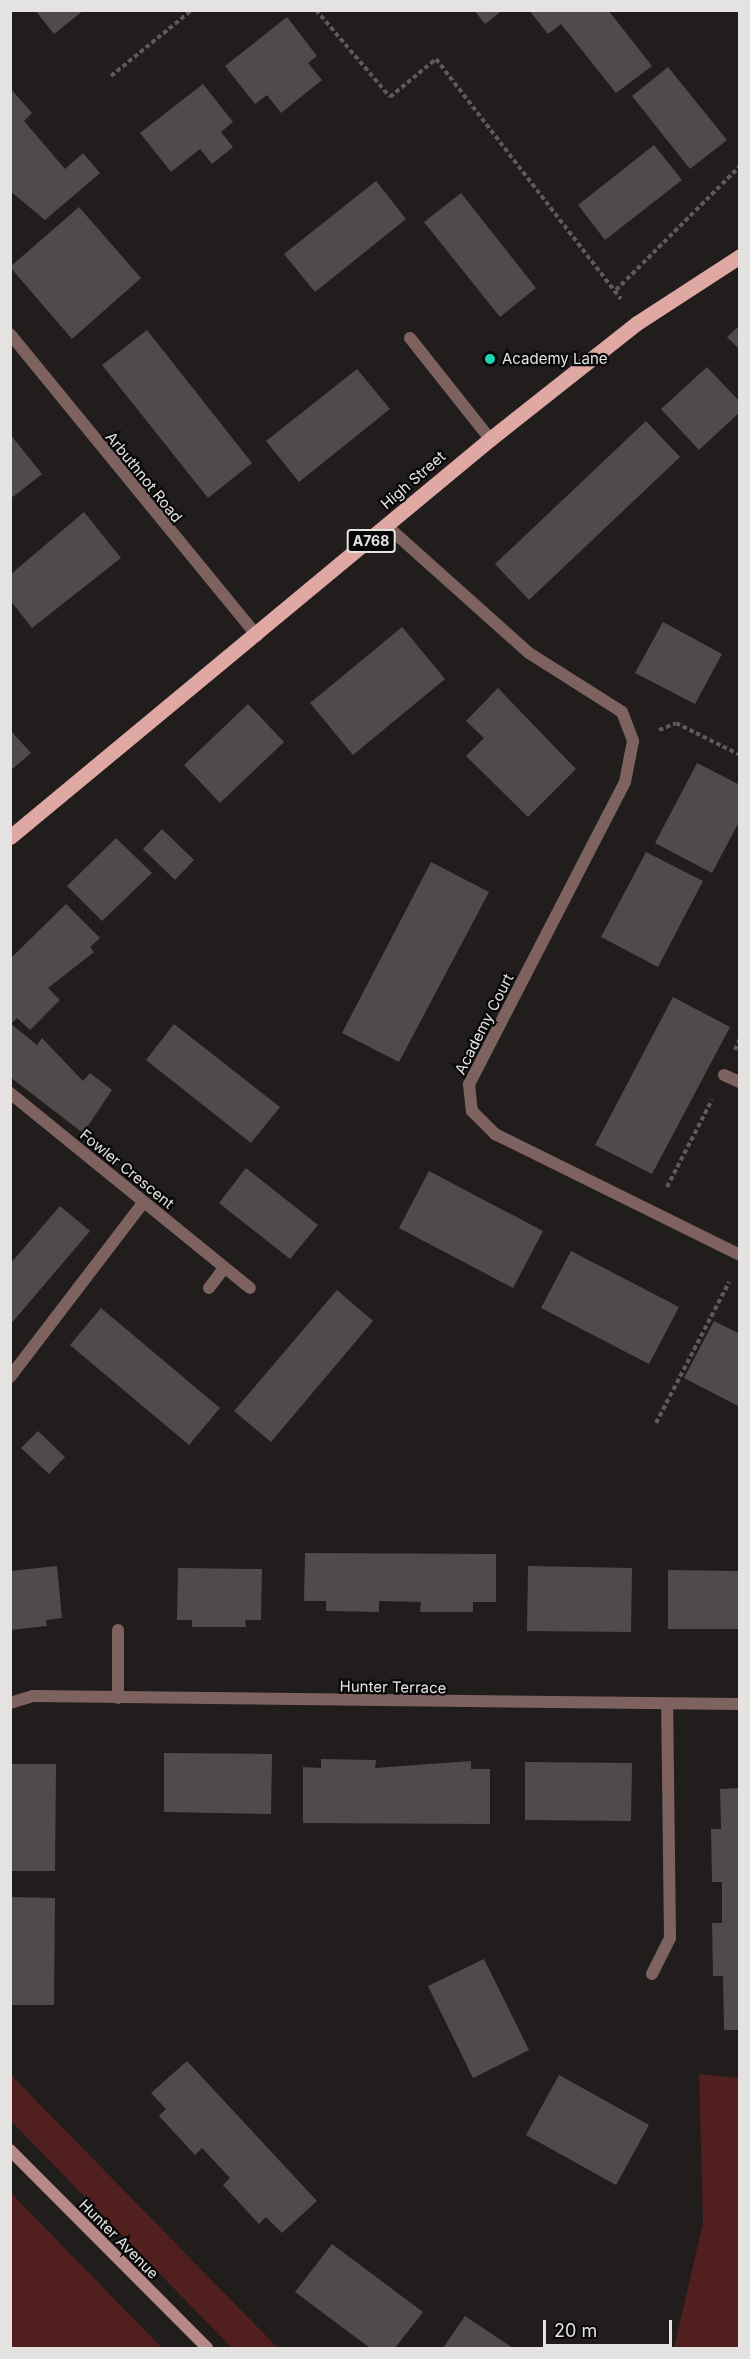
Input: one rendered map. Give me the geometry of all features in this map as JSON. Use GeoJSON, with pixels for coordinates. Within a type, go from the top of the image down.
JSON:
{"type":"FeatureCollection","features":[{"type":"Feature","properties":{"kind":"main road","name":"High Street"},"geometry":{"type":"LineString","coordinates":[[10,837],[257,636],[490,439],[637,323],[740,256]]}},
{"type":"Feature","properties":{"kind":"street","name":"Arbuthnot Road"},"geometry":{"type":"LineString","coordinates":[[10,334],[257,636]]}},
{"type":"Feature","properties":{"kind":"street"},"geometry":{"type":"LineString","coordinates":[[410,338],[490,439]]}},
{"type":"Feature","properties":{"kind":"street"},"geometry":{"type":"LineString","coordinates":[[388,527],[529,653],[622,712],[633,741]]}},
{"type":"Feature","properties":{"kind":"street","name":"Academy Court"},"geometry":{"type":"LineString","coordinates":[[633,741],[625,782],[469,1084],[472,1111],[495,1134],[740,1255]]}},
{"type":"Feature","properties":{"kind":"street"},"geometry":{"type":"LineString","coordinates":[[724,1075],[740,1082]]}},
{"type":"Feature","properties":{"kind":"street","name":"Fowler Crescent"},"geometry":{"type":"LineString","coordinates":[[10,1094],[250,1288]]}},
{"type":"Feature","properties":{"kind":"street"},"geometry":{"type":"LineString","coordinates":[[10,1377],[144,1202]]}},
{"type":"Feature","properties":{"kind":"street"},"geometry":{"type":"LineString","coordinates":[[209,1288],[224,1268]]}},
{"type":"Feature","properties":{"kind":"street"},"geometry":{"type":"LineString","coordinates":[[118,1630],[118,1698]]}},
{"type":"Feature","properties":{"kind":"street","name":"Hunter Terrace"},"geometry":{"type":"LineString","coordinates":[[10,1703],[33,1696],[667,1706],[740,1704]]}},
{"type":"Feature","properties":{"kind":"street"},"geometry":{"type":"LineString","coordinates":[[652,1974],[670,1938],[667,1706]]}},
{"type":"Feature","properties":{"kind":"street","name":"Hunter Avenue"},"geometry":{"type":"LineString","coordinates":[[10,2150],[207,2349]]}},
{"type":"Feature","properties":{"kind":"path"},"geometry":{"type":"LineString","coordinates":[[111,76],[192,10]]}},
{"type":"Feature","properties":{"kind":"path"},"geometry":{"type":"LineString","coordinates":[[316,10],[390,97],[436,59],[616,290],[637,323]]}},
{"type":"Feature","properties":{"kind":"path"},"geometry":{"type":"LineString","coordinates":[[616,290],[740,166]]}},
{"type":"Feature","properties":{"kind":"path"},"geometry":{"type":"LineString","coordinates":[[633,741],[676,723],[740,755]]}},
{"type":"Feature","properties":{"kind":"path"},"geometry":{"type":"LineString","coordinates":[[654,1213],[740,1039]]}},
{"type":"Feature","properties":{"kind":"path"},"geometry":{"type":"LineString","coordinates":[[656,1423],[734,1272]]}},
{"type":"Feature","properties":{"kind":"shaded area"},"geometry":{"type":"Polygon","coordinates":[[[699,2074],[739,2078],[739,2348],[674,2348],[703,2223],[699,2074]]]}},
{"type":"Feature","properties":{"kind":"shaded area"},"geometry":{"type":"Polygon","coordinates":[[[10,2075],[278,2348],[232,2348],[11,2121],[10,2075]]]}},
{"type":"Feature","properties":{"kind":"shaded area"},"geometry":{"type":"Polygon","coordinates":[[[11,2193],[162,2348],[11,2348],[11,2193]]]}},
{"type":"Feature","properties":{"kind":"building"},"geometry":{"type":"Polygon","coordinates":[[[35,10],[84,10],[54,34],[35,10]]]}},
{"type":"Feature","properties":{"kind":"building"},"geometry":{"type":"Polygon","coordinates":[[[474,10],[503,10],[485,24],[474,10]]]}},
{"type":"Feature","properties":{"kind":"building"},"geometry":{"type":"Polygon","coordinates":[[[529,10],[608,10],[652,66],[616,93],[561,24],[548,34],[529,10]]]}},
{"type":"Feature","properties":{"kind":"building"},"geometry":{"type":"Polygon","coordinates":[[[287,17],[317,56],[308,63],[322,80],[281,113],[267,95],[255,104],[225,66],[287,17]]]}},
{"type":"Feature","properties":{"kind":"building"},"geometry":{"type":"Polygon","coordinates":[[[668,67],[727,140],[690,169],[632,96],[668,67]]]}},
{"type":"Feature","properties":{"kind":"building"},"geometry":{"type":"Polygon","coordinates":[[[203,84],[233,122],[221,132],[233,147],[212,164],[200,149],[171,172],[140,133],[203,84]]]}},
{"type":"Feature","properties":{"kind":"building"},"geometry":{"type":"Polygon","coordinates":[[[10,88],[32,113],[24,121],[65,169],[83,153],[100,173],[45,220],[10,191],[10,88]]]}},
{"type":"Feature","properties":{"kind":"building"},"geometry":{"type":"Polygon","coordinates":[[[654,145],[682,180],[605,240],[578,205],[654,145]]]}},
{"type":"Feature","properties":{"kind":"building"},"geometry":{"type":"Polygon","coordinates":[[[376,181],[406,219],[315,292],[284,254],[376,181]]]}},
{"type":"Feature","properties":{"kind":"building"},"geometry":{"type":"Polygon","coordinates":[[[461,193],[536,288],[500,317],[424,222],[461,193]]]}},
{"type":"Feature","properties":{"kind":"building"},"geometry":{"type":"Polygon","coordinates":[[[79,207],[141,278],[72,339],[10,267],[79,207]]]}},
{"type":"Feature","properties":{"kind":"building"},"geometry":{"type":"Polygon","coordinates":[[[740,325],[740,350],[727,337],[740,325]]]}},
{"type":"Feature","properties":{"kind":"building"},"geometry":{"type":"Polygon","coordinates":[[[147,330],[252,463],[208,498],[102,365],[147,330]]]}},
{"type":"Feature","properties":{"kind":"building"},"geometry":{"type":"Polygon","coordinates":[[[707,367],[740,402],[740,412],[699,450],[661,409],[707,367]]]}},
{"type":"Feature","properties":{"kind":"building"},"geometry":{"type":"Polygon","coordinates":[[[357,369],[390,409],[299,482],[266,441],[357,369]]]}},
{"type":"Feature","properties":{"kind":"building"},"geometry":{"type":"Polygon","coordinates":[[[646,421],[680,457],[529,600],[495,564],[646,421]]]}},
{"type":"Feature","properties":{"kind":"building"},"geometry":{"type":"Polygon","coordinates":[[[10,434],[42,474],[13,497],[10,494],[10,434]]]}},
{"type":"Feature","properties":{"kind":"building"},"geometry":{"type":"Polygon","coordinates":[[[84,512],[121,558],[32,628],[10,600],[10,575],[84,512]]]}},
{"type":"Feature","properties":{"kind":"building"},"geometry":{"type":"Polygon","coordinates":[[[663,622],[722,654],[695,704],[635,673],[663,622]]]}},
{"type":"Feature","properties":{"kind":"building"},"geometry":{"type":"Polygon","coordinates":[[[402,627],[445,679],[353,755],[310,703],[402,627]]]}},
{"type":"Feature","properties":{"kind":"building"},"geometry":{"type":"Polygon","coordinates":[[[498,688],[576,769],[528,817],[466,756],[484,738],[466,721],[498,688]]]}},
{"type":"Feature","properties":{"kind":"building"},"geometry":{"type":"Polygon","coordinates":[[[248,704],[284,742],[220,803],[184,765],[248,704]]]}},
{"type":"Feature","properties":{"kind":"building"},"geometry":{"type":"Polygon","coordinates":[[[10,730],[31,753],[10,771],[10,730]]]}},
{"type":"Feature","properties":{"kind":"building"},"geometry":{"type":"Polygon","coordinates":[[[697,763],[740,785],[740,820],[712,873],[655,843],[697,763]]]}},
{"type":"Feature","properties":{"kind":"building"},"geometry":{"type":"Polygon","coordinates":[[[162,829],[194,860],[175,880],[143,849],[162,829]]]}},
{"type":"Feature","properties":{"kind":"building"},"geometry":{"type":"Polygon","coordinates":[[[116,838],[152,873],[102,921],[67,886],[116,838]]]}},
{"type":"Feature","properties":{"kind":"building"},"geometry":{"type":"Polygon","coordinates":[[[646,852],[703,881],[658,967],[601,937],[646,852]]]}},
{"type":"Feature","properties":{"kind":"building"},"geometry":{"type":"Polygon","coordinates":[[[431,862],[489,892],[399,1062],[342,1033],[431,862]]]}},
{"type":"Feature","properties":{"kind":"building"},"geometry":{"type":"Polygon","coordinates":[[[66,904],[100,938],[90,947],[94,952],[48,988],[60,1000],[30,1030],[17,1018],[11,1024],[37,1045],[42,1038],[83,1081],[90,1073],[112,1090],[83,1133],[10,1077],[10,959],[66,904]]]}},
{"type":"Feature","properties":{"kind":"building"},"geometry":{"type":"Polygon","coordinates":[[[673,997],[730,1027],[652,1174],[595,1145],[673,997]]]}},
{"type":"Feature","properties":{"kind":"building"},"geometry":{"type":"Polygon","coordinates":[[[174,1024],[280,1107],[251,1143],[146,1060],[174,1024]]]}},
{"type":"Feature","properties":{"kind":"building"},"geometry":{"type":"Polygon","coordinates":[[[246,1168],[318,1225],[290,1259],[219,1203],[246,1168]]]}},
{"type":"Feature","properties":{"kind":"building"},"geometry":{"type":"Polygon","coordinates":[[[429,1171],[543,1231],[513,1288],[399,1228],[429,1171]]]}},
{"type":"Feature","properties":{"kind":"building"},"geometry":{"type":"Polygon","coordinates":[[[60,1206],[90,1231],[10,1325],[10,1264],[60,1206]]]}},
{"type":"Feature","properties":{"kind":"building"},"geometry":{"type":"Polygon","coordinates":[[[571,1251],[679,1307],[649,1364],[541,1308],[571,1251]]]}},
{"type":"Feature","properties":{"kind":"building"},"geometry":{"type":"Polygon","coordinates":[[[337,1290],[373,1321],[271,1442],[234,1411],[337,1290]]]}},
{"type":"Feature","properties":{"kind":"building"},"geometry":{"type":"Polygon","coordinates":[[[101,1308],[220,1408],[189,1445],[70,1345],[101,1308]]]}},
{"type":"Feature","properties":{"kind":"building"},"geometry":{"type":"Polygon","coordinates":[[[714,1321],[740,1334],[740,1407],[684,1378],[714,1321]]]}},
{"type":"Feature","properties":{"kind":"building"},"geometry":{"type":"Polygon","coordinates":[[[38,1431],[65,1457],[49,1474],[21,1448],[38,1431]]]}},
{"type":"Feature","properties":{"kind":"building"},"geometry":{"type":"Polygon","coordinates":[[[305,1553],[496,1554],[496,1602],[473,1602],[473,1612],[420,1612],[421,1602],[379,1601],[379,1612],[326,1611],[326,1601],[304,1601],[305,1553]]]}},
{"type":"Feature","properties":{"kind":"building"},"geometry":{"type":"Polygon","coordinates":[[[57,1566],[62,1618],[46,1620],[47,1626],[10,1630],[10,1571],[57,1566]]]}},
{"type":"Feature","properties":{"kind":"building"},"geometry":{"type":"Polygon","coordinates":[[[528,1566],[632,1568],[631,1632],[527,1631],[528,1566]]]}},
{"type":"Feature","properties":{"kind":"building"},"geometry":{"type":"Polygon","coordinates":[[[178,1568],[262,1569],[261,1620],[245,1620],[246,1627],[192,1627],[192,1620],[177,1620],[178,1568]]]}},
{"type":"Feature","properties":{"kind":"building"},"geometry":{"type":"Polygon","coordinates":[[[668,1570],[740,1571],[740,1629],[668,1629],[668,1570]]]}},
{"type":"Feature","properties":{"kind":"building"},"geometry":{"type":"Polygon","coordinates":[[[164,1753],[272,1754],[271,1814],[164,1812],[164,1753]]]}},
{"type":"Feature","properties":{"kind":"building"},"geometry":{"type":"Polygon","coordinates":[[[321,1759],[376,1760],[375,1768],[471,1761],[471,1769],[490,1769],[490,1824],[303,1823],[303,1767],[321,1768],[321,1759]]]}},
{"type":"Feature","properties":{"kind":"building"},"geometry":{"type":"Polygon","coordinates":[[[525,1762],[632,1763],[631,1821],[525,1820],[525,1762]]]}},
{"type":"Feature","properties":{"kind":"building"},"geometry":{"type":"Polygon","coordinates":[[[10,1764],[56,1764],[55,1871],[10,1871],[10,1764]]]}},
{"type":"Feature","properties":{"kind":"building"},"geometry":{"type":"Polygon","coordinates":[[[740,1788],[740,2030],[724,2030],[723,1976],[713,1976],[712,1923],[722,1923],[722,1882],[712,1882],[711,1829],[721,1829],[720,1789],[740,1788]]]}},
{"type":"Feature","properties":{"kind":"building"},"geometry":{"type":"Polygon","coordinates":[[[10,1897],[55,1898],[54,2005],[10,2005],[10,1897]]]}},
{"type":"Feature","properties":{"kind":"building"},"geometry":{"type":"Polygon","coordinates":[[[484,1959],[529,2050],[473,2078],[428,1986],[484,1959]]]}},
{"type":"Feature","properties":{"kind":"building"},"geometry":{"type":"Polygon","coordinates":[[[187,2061],[317,2201],[282,2233],[266,2217],[259,2224],[223,2185],[230,2178],[202,2148],[195,2155],[159,2116],[166,2109],[151,2093],[187,2061]]]}},
{"type":"Feature","properties":{"kind":"building"},"geometry":{"type":"Polygon","coordinates":[[[559,2075],[649,2125],[616,2185],[526,2135],[559,2075]]]}},
{"type":"Feature","properties":{"kind":"building"},"geometry":{"type":"Polygon","coordinates":[[[332,2244],[423,2312],[395,2348],[370,2348],[295,2292],[332,2244]]]}},
{"type":"Feature","properties":{"kind":"building"},"geometry":{"type":"Polygon","coordinates":[[[465,2316],[513,2348],[443,2348],[465,2316]]]}},
{"type":"Feature","properties":{"kind":"place","name":"Academy Lane"},"geometry":{"type":"Point","coordinates":[490,359]}}]}
